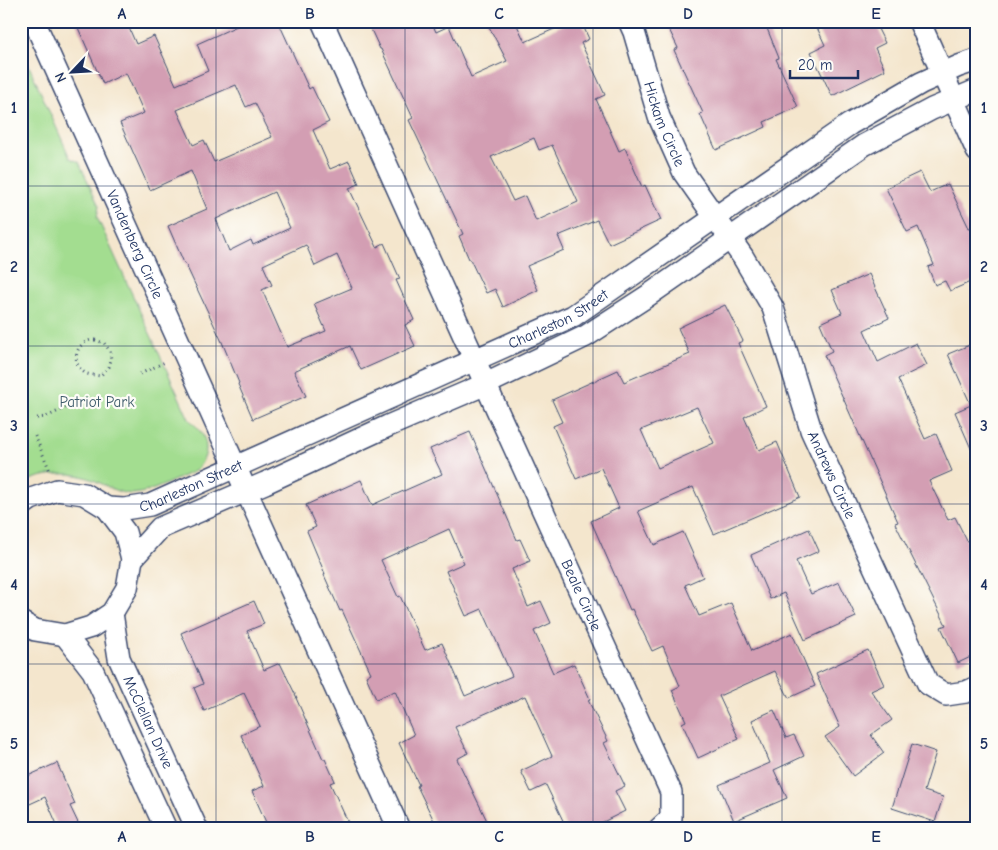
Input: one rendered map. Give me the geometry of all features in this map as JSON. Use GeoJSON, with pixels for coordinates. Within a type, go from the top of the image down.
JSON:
{"type":"FeatureCollection","features":[{"type":"Feature","properties":{"kind":"street","name":"Vandenberg Circle"},"geometry":{"type":"LineString","coordinates":[[34,21],[235,467]]}},
{"type":"Feature","properties":{"kind":"street"},"geometry":{"type":"LineString","coordinates":[[322,21],[475,359]]}},
{"type":"Feature","properties":{"kind":"street","name":"Hickam Circle"},"geometry":{"type":"LineString","coordinates":[[629,21],[659,117],[684,173],[716,218]]}},
{"type":"Feature","properties":{"kind":"street"},"geometry":{"type":"LineString","coordinates":[[919,21],[977,151]]}},
{"type":"Feature","properties":{"kind":"street","name":"Charleston Street"},"geometry":{"type":"LineString","coordinates":[[107,508],[124,509],[150,505],[573,316],[850,124],[922,83],[942,73],[977,60]]}},
{"type":"Feature","properties":{"kind":"street","name":"Charleston Street"},"geometry":{"type":"LineString","coordinates":[[132,559],[160,528],[486,384],[586,336],[646,297],[864,145],[932,109],[977,90]]}},
{"type":"Feature","properties":{"kind":"street","name":"Andrews Circle"},"geometry":{"type":"LineString","coordinates":[[716,218],[743,257],[773,308],[812,430],[928,684],[946,695],[966,692],[977,687]]}},
{"type":"Feature","properties":{"kind":"street","name":"Beale Circle"},"geometry":{"type":"LineString","coordinates":[[475,359],[671,792],[671,818],[658,829]]}},
{"type":"Feature","properties":{"kind":"street"},"geometry":{"type":"LineString","coordinates":[[235,467],[399,829]]}},
{"type":"Feature","properties":{"kind":"street"},"geometry":{"type":"LineString","coordinates":[[21,506],[31,499],[57,490],[84,494],[107,508],[125,532],[132,559],[127,588],[112,613],[91,627],[65,636],[35,630],[21,622]]}},
{"type":"Feature","properties":{"kind":"street","name":"McClellan Drive"},"geometry":{"type":"LineString","coordinates":[[112,613],[119,658],[197,829]]}},
{"type":"Feature","properties":{"kind":"street","name":"McClellan Drive"},"geometry":{"type":"LineString","coordinates":[[65,636],[92,671],[166,829]]}},
{"type":"Feature","properties":{"kind":"path"},"geometry":{"type":"LineString","coordinates":[[96,340],[104,344],[110,351],[111,360],[109,367],[100,376],[83,372],[78,366],[76,359],[77,352],[86,341],[96,340]]}},
{"type":"Feature","properties":{"kind":"path"},"geometry":{"type":"LineString","coordinates":[[140,374],[184,353]]}},
{"type":"Feature","properties":{"kind":"path"},"geometry":{"type":"LineString","coordinates":[[37,418],[46,417],[76,403]]}},
{"type":"Feature","properties":{"kind":"path"},"geometry":{"type":"LineString","coordinates":[[35,436],[57,490]]}},
{"type":"Feature","properties":{"kind":"green space","name":"Patriot Park"},"geometry":{"type":"Polygon","coordinates":[[[21,48],[70,158],[79,162],[99,206],[97,217],[189,419],[199,429],[205,441],[206,452],[202,462],[195,471],[148,491],[133,494],[122,493],[84,477],[66,474],[38,477],[21,484],[21,48]]]}},
{"type":"Feature","properties":{"kind":"building"},"geometry":{"type":"Polygon","coordinates":[[[75,21],[126,21],[136,44],[154,36],[176,85],[208,71],[197,44],[248,21],[278,21],[309,89],[312,87],[329,122],[313,130],[330,169],[349,161],[359,184],[349,188],[377,247],[384,243],[400,279],[396,280],[414,320],[405,325],[415,346],[361,370],[350,346],[294,371],[306,396],[253,419],[222,342],[168,226],[207,209],[191,171],[150,190],[120,123],[144,113],[126,73],[103,84],[75,21]],[[236,85],[177,110],[193,145],[204,140],[214,162],[272,137],[255,103],[246,107],[236,85]],[[274,192],[216,219],[229,251],[251,240],[253,245],[290,228],[274,192]],[[306,245],[263,265],[272,285],[262,290],[287,347],[326,331],[314,304],[352,288],[337,255],[315,266],[306,245]]]}},
{"type":"Feature","properties":{"kind":"building"},"geometry":{"type":"Polygon","coordinates":[[[367,21],[431,21],[436,32],[449,26],[471,77],[507,61],[486,21],[515,21],[525,42],[572,21],[581,21],[589,39],[581,43],[605,95],[596,99],[619,151],[625,148],[642,187],[645,185],[661,220],[609,244],[597,220],[558,236],[564,250],[527,266],[538,290],[503,307],[495,289],[486,293],[469,259],[459,236],[463,234],[409,120],[413,118],[367,21]],[[534,138],[491,157],[513,201],[525,196],[536,221],[578,202],[552,145],[539,150],[534,138]]]}},
{"type":"Feature","properties":{"kind":"building"},"geometry":{"type":"Polygon","coordinates":[[[665,21],[764,21],[779,58],[776,59],[798,107],[764,122],[766,127],[716,150],[700,114],[703,113],[674,50],[678,48],[665,21]]]}},
{"type":"Feature","properties":{"kind":"building"},"geometry":{"type":"Polygon","coordinates":[[[814,21],[874,21],[885,43],[875,48],[885,70],[832,96],[811,52],[825,45],[814,21]]]}},
{"type":"Feature","properties":{"kind":"building"},"geometry":{"type":"Polygon","coordinates":[[[920,172],[930,192],[948,184],[969,228],[973,227],[977,236],[977,279],[950,291],[945,281],[935,285],[928,267],[934,265],[918,227],[907,232],[886,188],[920,172]]]}},
{"type":"Feature","properties":{"kind":"building"},"geometry":{"type":"Polygon","coordinates":[[[869,274],[889,318],[864,330],[878,362],[916,343],[927,365],[898,379],[925,439],[936,434],[952,471],[929,481],[948,520],[955,517],[967,541],[977,536],[977,654],[958,663],[941,627],[946,625],[895,523],[898,522],[824,355],[832,351],[820,323],[842,313],[832,290],[869,274]]]}},
{"type":"Feature","properties":{"kind":"building"},"geometry":{"type":"Polygon","coordinates":[[[725,305],[743,341],[738,343],[766,406],[744,417],[759,450],[777,442],[800,497],[714,534],[693,487],[638,511],[654,545],[683,532],[703,577],[685,585],[699,616],[731,603],[752,651],[792,633],[815,686],[789,698],[775,671],[719,696],[739,739],[698,758],[682,723],[686,721],[672,690],[680,686],[663,646],[652,651],[632,609],[630,610],[591,521],[619,508],[601,468],[576,479],[553,426],[562,422],[552,400],[618,370],[624,382],[690,354],[678,328],[725,305]],[[697,407],[641,430],[658,468],[714,443],[697,407]]]}},
{"type":"Feature","properties":{"kind":"building"},"geometry":{"type":"Polygon","coordinates":[[[977,342],[977,462],[955,412],[971,405],[948,354],[977,342]]]}},
{"type":"Feature","properties":{"kind":"building"},"geometry":{"type":"Polygon","coordinates":[[[470,432],[517,540],[520,539],[530,561],[512,569],[528,607],[541,601],[551,623],[534,631],[553,673],[574,664],[590,699],[588,700],[608,741],[604,743],[625,786],[615,791],[625,811],[589,829],[567,829],[546,785],[531,792],[521,771],[552,756],[525,696],[455,727],[468,753],[457,759],[491,829],[438,829],[399,743],[414,735],[395,691],[376,699],[366,676],[371,673],[342,610],[340,611],[307,531],[316,527],[306,505],[361,480],[372,505],[442,474],[430,449],[470,432]],[[449,529],[381,560],[425,650],[442,643],[465,696],[512,676],[482,609],[466,616],[446,571],[464,563],[449,529]]]}},
{"type":"Feature","properties":{"kind":"building"},"geometry":{"type":"Polygon","coordinates":[[[809,529],[819,551],[796,561],[811,594],[839,582],[856,617],[805,640],[784,593],[770,599],[751,555],[809,529]]]}},
{"type":"Feature","properties":{"kind":"building"},"geometry":{"type":"Polygon","coordinates":[[[254,601],[264,624],[247,631],[264,670],[280,663],[323,759],[325,759],[335,781],[330,783],[351,829],[269,829],[252,791],[264,786],[241,735],[260,726],[244,693],[204,711],[194,688],[203,684],[181,633],[254,601]]]}},
{"type":"Feature","properties":{"kind":"building"},"geometry":{"type":"Polygon","coordinates":[[[868,650],[884,685],[871,691],[892,720],[871,735],[884,753],[853,776],[825,737],[840,727],[816,674],[868,650]]]}},
{"type":"Feature","properties":{"kind":"building"},"geometry":{"type":"Polygon","coordinates":[[[774,710],[786,738],[794,735],[804,756],[774,770],[787,798],[734,821],[719,785],[770,763],[752,720],[774,710]]]}},
{"type":"Feature","properties":{"kind":"building"},"geometry":{"type":"Polygon","coordinates":[[[912,744],[936,752],[924,791],[943,797],[935,822],[892,808],[912,744]]]}},
{"type":"Feature","properties":{"kind":"building"},"geometry":{"type":"Polygon","coordinates":[[[57,763],[75,804],[70,806],[81,829],[59,829],[45,797],[21,808],[21,779],[57,763]]]}}]}
